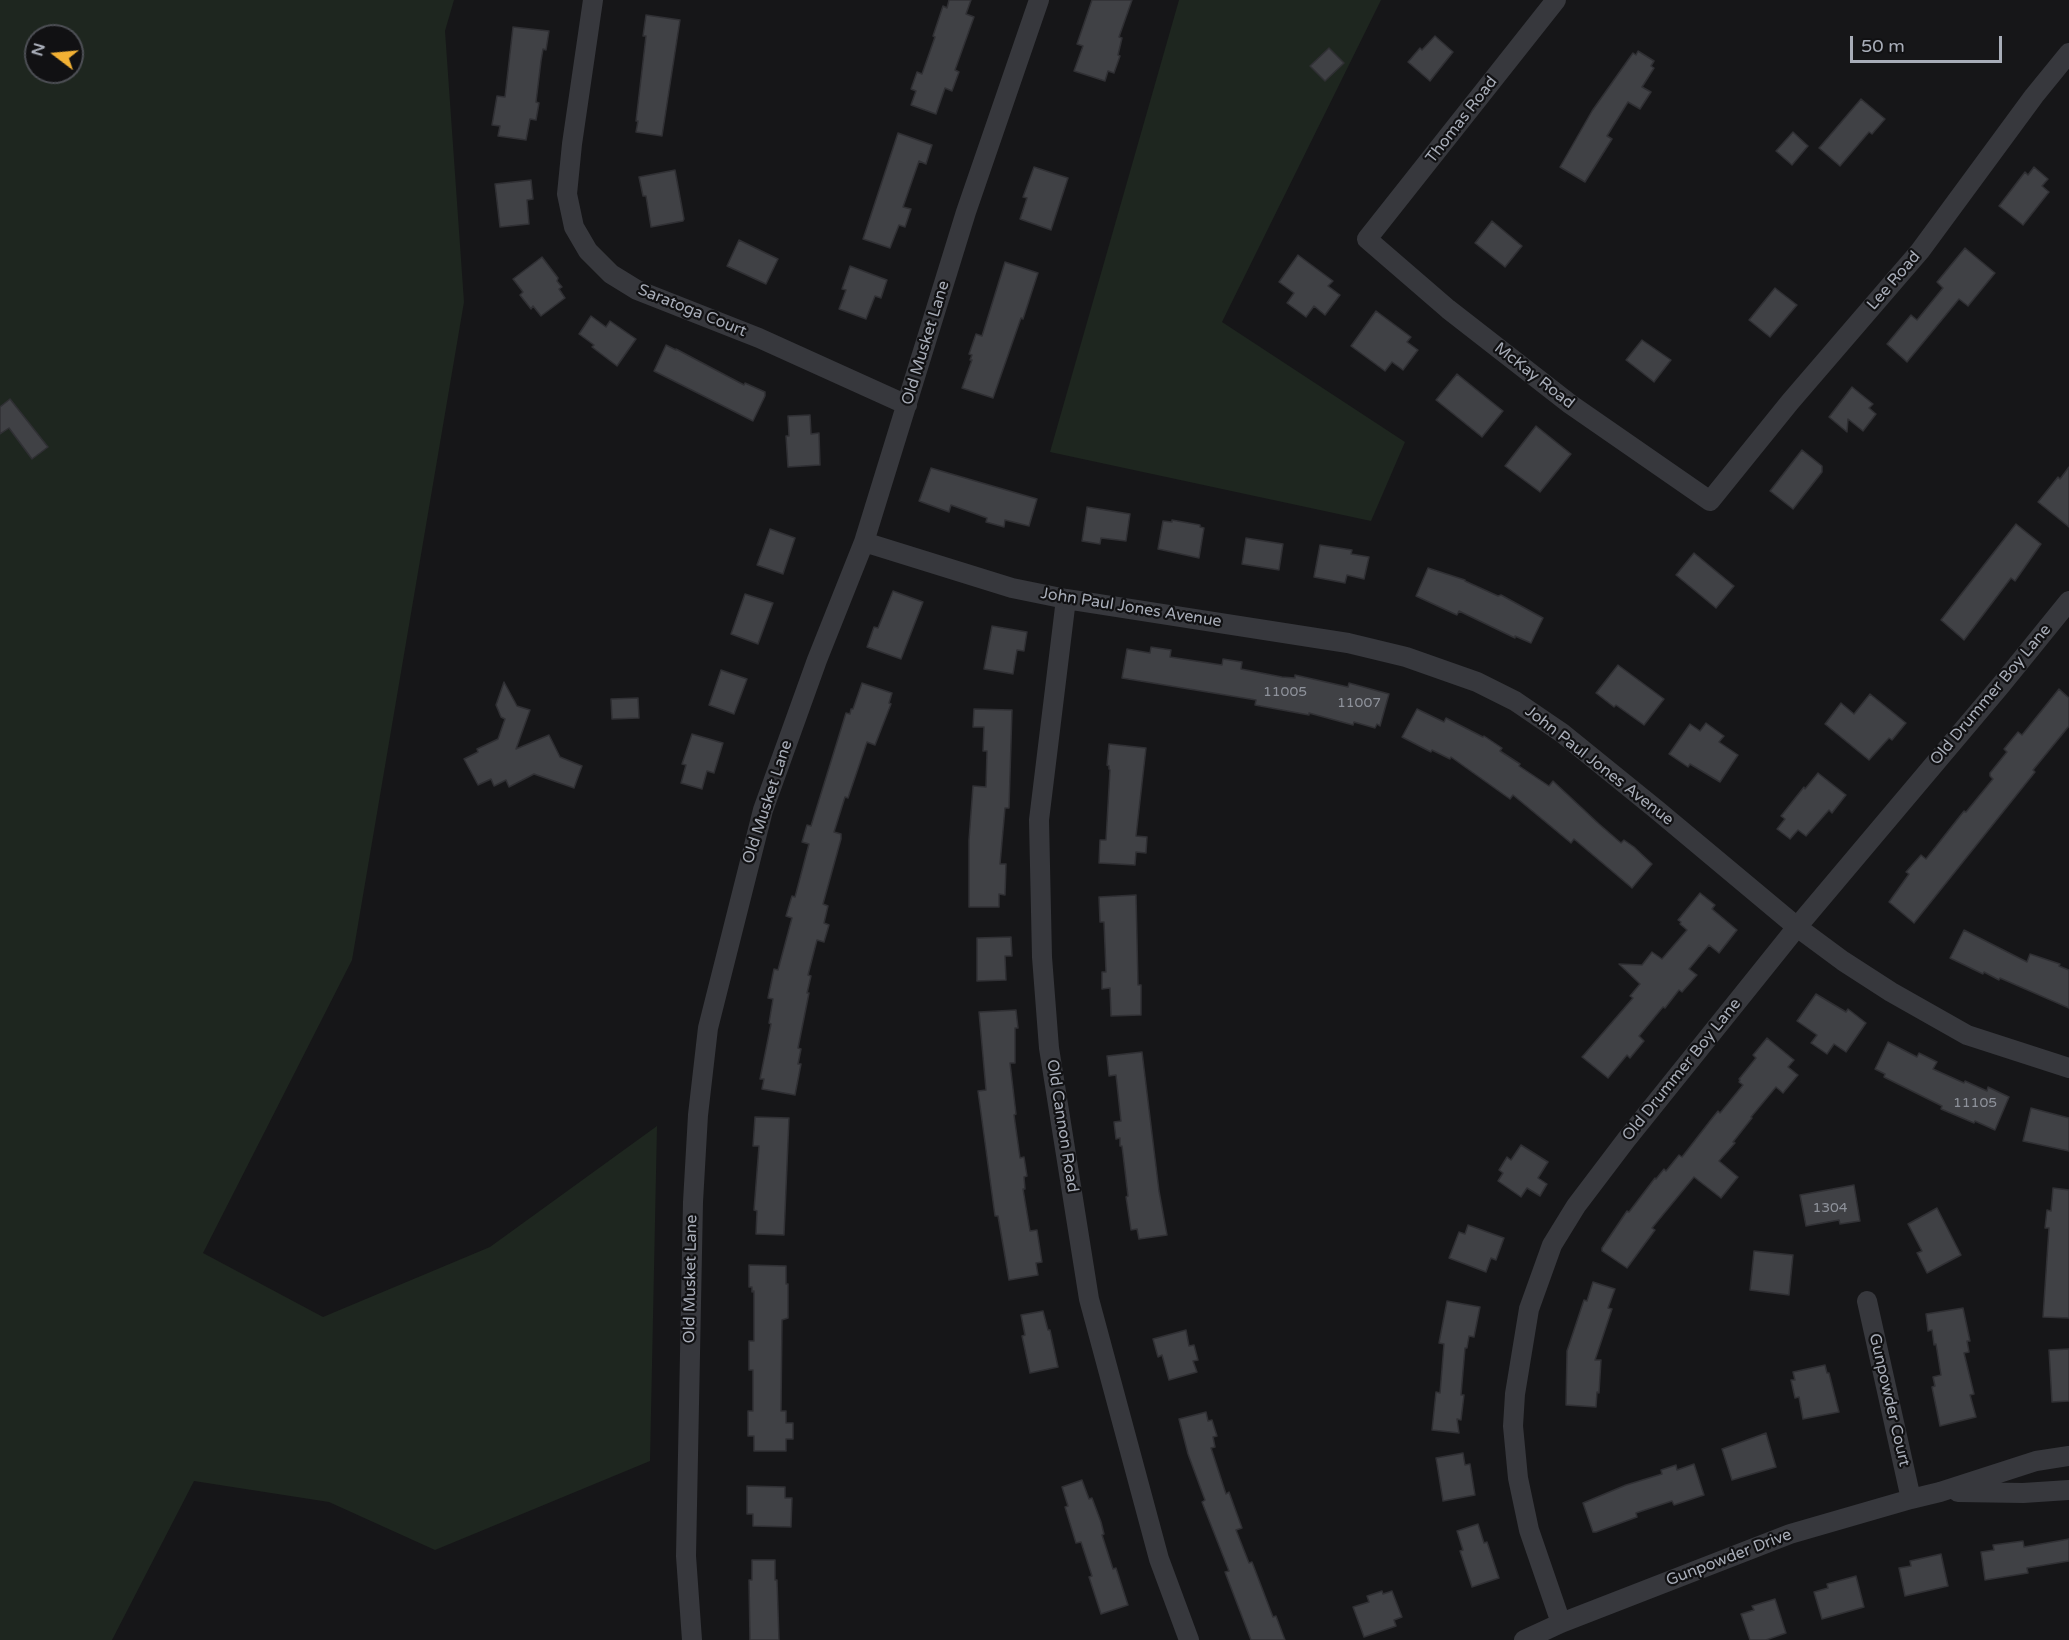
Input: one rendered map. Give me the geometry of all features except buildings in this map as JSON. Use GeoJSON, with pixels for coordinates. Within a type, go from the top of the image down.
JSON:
{"type":"FeatureCollection","features":[{"type":"Feature","properties":{"kind":"street","name":"Saratoga Court"},"geometry":{"type":"LineString","coordinates":[[593,0],[567,194],[574,227],[588,251],[611,274],[637,290],[759,338],[907,405]]}},
{"type":"Feature","properties":{"kind":"street","name":"Old Musket Lane"},"geometry":{"type":"LineString","coordinates":[[692,1640],[686,1556],[693,1202],[698,1115],[708,1028],[762,810],[817,660],[864,542],[966,212],[1039,0]]}},
{"type":"Feature","properties":{"kind":"street","name":"Thomas Road"},"geometry":{"type":"LineString","coordinates":[[1367,239],[1556,0]]}},
{"type":"Feature","properties":{"kind":"street","name":"Lee Road"},"geometry":{"type":"LineString","coordinates":[[1710,501],[1790,402],[1920,251],[2034,96],[2069,53]]}},
{"type":"Feature","properties":{"kind":"street","name":"McKay Road"},"geometry":{"type":"LineString","coordinates":[[1367,239],[1448,309],[1570,404],[1710,501]]}},
{"type":"Feature","properties":{"kind":"street","name":"John Paul Jones Avenue"},"geometry":{"type":"LineString","coordinates":[[864,542],[1012,588],[1348,642],[1406,657],[1477,682],[1515,701],[1562,733],[1797,927],[1881,986],[1967,1035],[2069,1068]]}},
{"type":"Feature","properties":{"kind":"street","name":"Old Cannon Road"},"geometry":{"type":"LineString","coordinates":[[1066,598],[1039,820],[1041,933],[1049,1048],[1089,1299],[1154,1540],[1189,1640]]}},
{"type":"Feature","properties":{"kind":"street","name":"Old Drummer Boy Lane"},"geometry":{"type":"LineString","coordinates":[[1562,1623],[1529,1530],[1514,1454],[1513,1426],[1515,1394],[1528,1318],[1552,1245],[1576,1206],[1634,1130],[1797,927],[2001,686],[2069,601]]}},
{"type":"Feature","properties":{"kind":"street","name":"Gunpowder Court"},"geometry":{"type":"LineString","coordinates":[[1867,1301],[1911,1499]]}},
{"type":"Feature","properties":{"kind":"street","name":"Gunpowder Drive"},"geometry":{"type":"LineString","coordinates":[[1524,1640],[1790,1534],[1940,1492],[2036,1461],[2069,1456]]}},
{"type":"Feature","properties":{"kind":"street","name":"Gunpowder Drive"},"geometry":{"type":"LineString","coordinates":[[1940,1492],[2023,1493],[2069,1490]]}},
{"type":"Feature","properties":{"kind":"shaded area"},"geometry":{"type":"Polygon","coordinates":[[[0,0],[454,0],[445,31],[464,302],[352,960],[203,1253],[323,1317],[490,1247],[657,1126],[650,1461],[435,1550],[329,1502],[194,1481],[112,1640],[0,1640],[0,0]]]}},
{"type":"Feature","properties":{"kind":"shaded area"},"geometry":{"type":"Polygon","coordinates":[[[1179,0],[1381,0],[1222,322],[1405,442],[1371,521],[1050,452],[1179,0]]]}}]}
